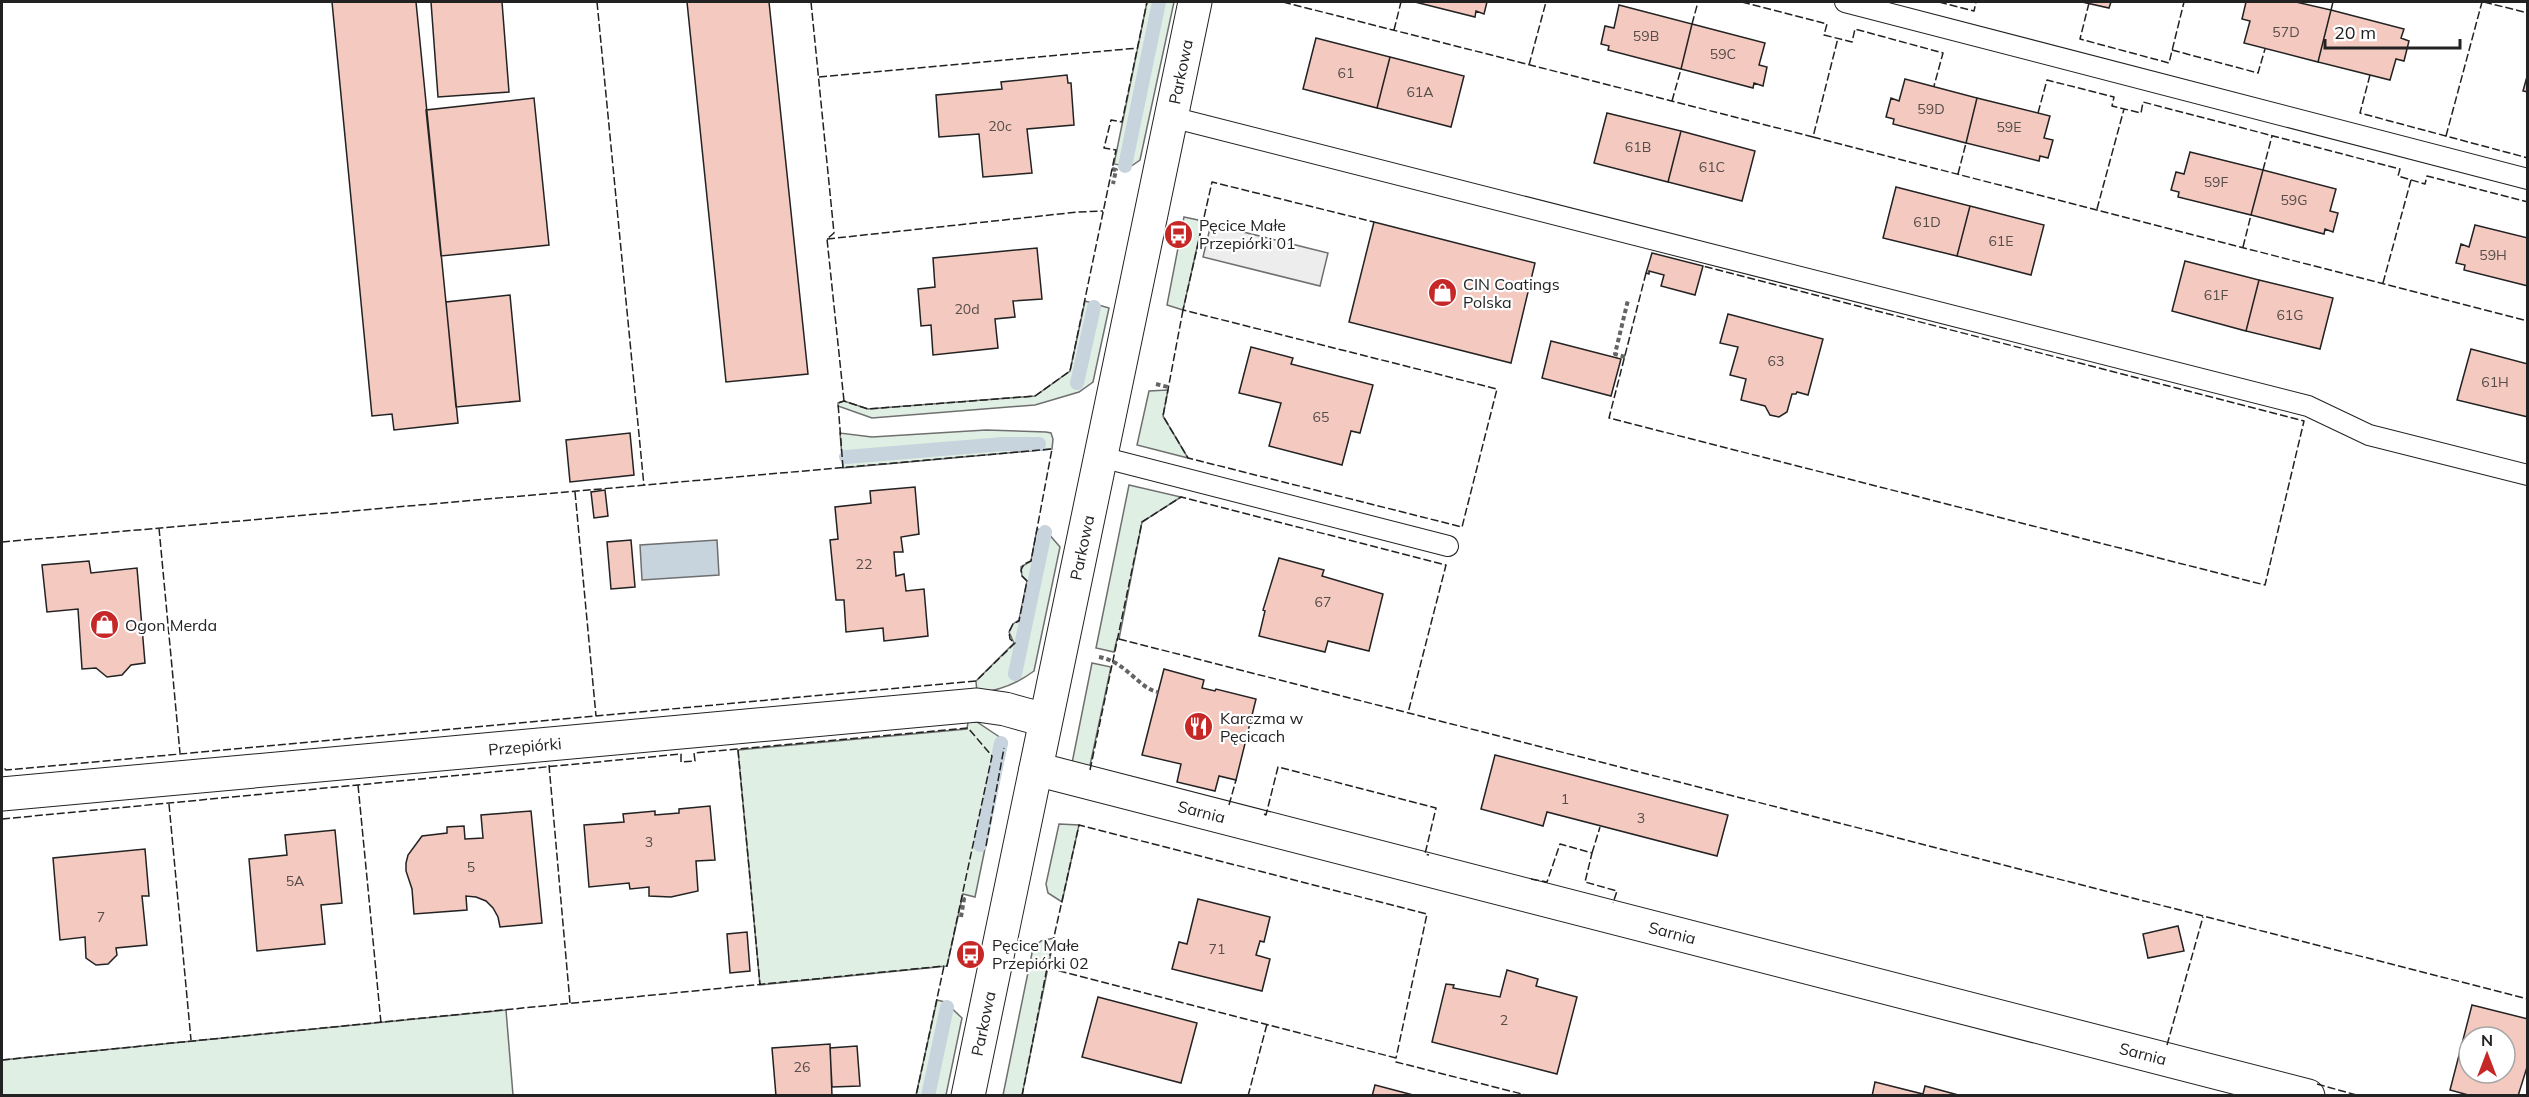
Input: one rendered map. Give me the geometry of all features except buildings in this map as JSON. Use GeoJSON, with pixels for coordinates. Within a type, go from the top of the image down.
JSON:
{"type":"FeatureCollection","features":[{"type":"Feature","properties":{"kind":"street","name":"Parkowa"},"geometry":{"type":"LineString","coordinates":[[968,1095],[1195,2]]}},
{"type":"Feature","properties":{"kind":"street","name":"Przepiórki"},"geometry":{"type":"LineString","coordinates":[[2,794],[977,705],[1005,709],[1046,720]]}},
{"type":"Feature","properties":{"kind":"street","name":"Sarnia"},"geometry":{"type":"LineString","coordinates":[[1036,769],[2308,1095]]}},
{"type":"Feature","properties":{"kind":"lane"},"geometry":{"type":"LineString","coordinates":[[1845,2],[2528,178]]}},
{"type":"Feature","properties":{"kind":"lane"},"geometry":{"type":"LineString","coordinates":[[1171,117],[2308,406],[2369,435],[2528,475]]}},
{"type":"Feature","properties":{"kind":"lane"},"geometry":{"type":"LineString","coordinates":[[1101,456],[1448,546]]}},
{"type":"Feature","properties":{"kind":"path"},"geometry":{"type":"LineString","coordinates":[[1112,169],[1116,170],[1113,184]]}},
{"type":"Feature","properties":{"kind":"path"},"geometry":{"type":"LineString","coordinates":[[1625,357],[1615,354],[1628,300]]}},
{"type":"Feature","properties":{"kind":"path"},"geometry":{"type":"LineString","coordinates":[[1095,656],[1116,662],[1147,688],[1158,692]]}},
{"type":"Feature","properties":{"kind":"path"},"geometry":{"type":"LineString","coordinates":[[961,916],[964,898],[962,898]]}},
{"type":"Feature","properties":{"kind":"green space"},"geometry":{"type":"Polygon","coordinates":[[[1147,2],[1174,2],[1140,160],[1130,167],[1114,164],[1147,2]]]}},
{"type":"Feature","properties":{"kind":"green space"},"geometry":{"type":"Polygon","coordinates":[[[1184,217],[1198,220],[1202,225],[1183,310],[1167,305],[1184,217]]]}},
{"type":"Feature","properties":{"kind":"green space"},"geometry":{"type":"Polygon","coordinates":[[[1085,301],[1109,308],[1093,382],[1079,392],[1035,405],[872,418],[838,406],[838,403],[844,401],[868,409],[1035,396],[1070,371],[1085,301]]]}},
{"type":"Feature","properties":{"kind":"green space"},"geometry":{"type":"Polygon","coordinates":[[[1168,390],[1163,416],[1188,458],[1137,445],[1149,391],[1168,390]]]}},
{"type":"Feature","properties":{"kind":"green space"},"geometry":{"type":"Polygon","coordinates":[[[986,430],[1051,433],[1052,449],[843,468],[840,433],[872,437],[986,430]]]}},
{"type":"Feature","properties":{"kind":"green space"},"geometry":{"type":"Polygon","coordinates":[[[1129,485],[1181,497],[1142,522],[1119,639],[1117,639],[1114,652],[1096,648],[1129,485]]]}},
{"type":"Feature","properties":{"kind":"green space"},"geometry":{"type":"Polygon","coordinates":[[[1037,529],[1047,532],[1060,547],[1034,671],[1007,686],[977,693],[976,681],[1014,643],[1009,632],[1013,624],[1019,620],[1027,581],[1022,576],[1021,567],[1031,561],[1037,529]]]}},
{"type":"Feature","properties":{"kind":"green space"},"geometry":{"type":"Polygon","coordinates":[[[1092,663],[1111,667],[1089,770],[1072,763],[1092,663]]]}},
{"type":"Feature","properties":{"kind":"green space"},"geometry":{"type":"Polygon","coordinates":[[[968,722],[977,722],[1007,742],[975,897],[963,894],[947,966],[760,985],[738,750],[967,729],[968,722]]]}},
{"type":"Feature","properties":{"kind":"green space"},"geometry":{"type":"Polygon","coordinates":[[[1059,824],[1079,825],[1062,902],[1048,893],[1046,884],[1059,824]]]}},
{"type":"Feature","properties":{"kind":"green space"},"geometry":{"type":"Polygon","coordinates":[[[1054,938],[1022,1095],[1003,1095],[1033,948],[1041,941],[1054,938]]]}},
{"type":"Feature","properties":{"kind":"green space"},"geometry":{"type":"Polygon","coordinates":[[[937,1000],[945,1002],[962,1018],[946,1095],[916,1095],[937,1000]]]}},
{"type":"Feature","properties":{"kind":"green space"},"geometry":{"type":"Polygon","coordinates":[[[506,1010],[513,1095],[2,1095],[2,1060],[506,1010]]]}},
{"type":"Feature","properties":{"kind":"shaded area"},"geometry":{"type":"Polygon","coordinates":[[[1211,224],[1328,253],[1320,286],[1203,257],[1211,224]]]}},
{"type":"Feature","properties":{"kind":"shaded area"},"geometry":{"type":"Polygon","coordinates":[[[717,540],[719,575],[642,580],[640,545],[717,540]]]}},
{"type":"Feature","properties":{"kind":"waterway"},"geometry":{"type":"LineString","coordinates":[[1125,166],[1159,2]]}},
{"type":"Feature","properties":{"kind":"waterway"},"geometry":{"type":"LineString","coordinates":[[1077,383],[1094,307]]}},
{"type":"Feature","properties":{"kind":"waterway"},"geometry":{"type":"LineString","coordinates":[[846,457],[1003,444],[1039,444]]}},
{"type":"Feature","properties":{"kind":"waterway"},"geometry":{"type":"LineString","coordinates":[[1015,674],[1045,532]]}},
{"type":"Feature","properties":{"kind":"waterway"},"geometry":{"type":"LineString","coordinates":[[980,845],[1001,743]]}},
{"type":"Feature","properties":{"kind":"waterway"},"geometry":{"type":"LineString","coordinates":[[928,1096],[947,1007]]}},
{"type":"Feature","properties":{"kind":"fence"},"geometry":{"type":"LineString","coordinates":[[597,2],[644,486]]}},
{"type":"Feature","properties":{"kind":"fence"},"geometry":{"type":"LineString","coordinates":[[811,2],[834,233],[827,239],[844,401]]}},
{"type":"Feature","properties":{"kind":"fence"},"geometry":{"type":"LineString","coordinates":[[843,468],[838,403],[844,401],[868,409],[1035,396],[1070,371],[1116,150],[1104,148],[1111,120],[1122,122],[1147,2]]}},
{"type":"Feature","properties":{"kind":"fence"},"geometry":{"type":"LineString","coordinates":[[1283,2],[1813,137],[1838,38]]}},
{"type":"Feature","properties":{"kind":"fence"},"geometry":{"type":"LineString","coordinates":[[1394,30],[1401,2]]}},
{"type":"Feature","properties":{"kind":"fence"},"geometry":{"type":"LineString","coordinates":[[1529,65],[1546,2]]}},
{"type":"Feature","properties":{"kind":"fence"},"geometry":{"type":"LineString","coordinates":[[1692,24],[1698,2]]}},
{"type":"Feature","properties":{"kind":"fence"},"geometry":{"type":"LineString","coordinates":[[1742,2],[1827,24],[1824,35],[1852,42],[1855,29],[1943,53],[1934,86]]}},
{"type":"Feature","properties":{"kind":"fence"},"geometry":{"type":"LineString","coordinates":[[1939,2],[1974,11],[1976,2]]}},
{"type":"Feature","properties":{"kind":"fence"},"geometry":{"type":"LineString","coordinates":[[2089,3],[2080,39],[2169,63],[2184,2]]}},
{"type":"Feature","properties":{"kind":"fence"},"geometry":{"type":"LineString","coordinates":[[2331,10],[2333,2]]}},
{"type":"Feature","properties":{"kind":"fence"},"geometry":{"type":"LineString","coordinates":[[2446,136],[2482,2]]}},
{"type":"Feature","properties":{"kind":"fence"},"geometry":{"type":"LineString","coordinates":[[2484,2],[2528,13]]}},
{"type":"Feature","properties":{"kind":"fence"},"geometry":{"type":"LineString","coordinates":[[819,77],[1138,48]]}},
{"type":"Feature","properties":{"kind":"fence"},"geometry":{"type":"LineString","coordinates":[[2172,50],[2258,73],[2265,49]]}},
{"type":"Feature","properties":{"kind":"fence"},"geometry":{"type":"LineString","coordinates":[[1672,101],[1681,69]]}},
{"type":"Feature","properties":{"kind":"fence"},"geometry":{"type":"LineString","coordinates":[[2370,75],[2360,113],[2528,158]]}},
{"type":"Feature","properties":{"kind":"fence"},"geometry":{"type":"LineString","coordinates":[[2038,113],[2047,80],[2114,97],[2112,106],[2141,113],[2143,102],[2400,169],[2398,176],[2425,184],[2427,176],[2528,202]]}},
{"type":"Feature","properties":{"kind":"fence"},"geometry":{"type":"LineString","coordinates":[[2097,209],[2124,109]]}},
{"type":"Feature","properties":{"kind":"fence"},"geometry":{"type":"LineString","coordinates":[[2263,170],[2272,136]]}},
{"type":"Feature","properties":{"kind":"fence"},"geometry":{"type":"LineString","coordinates":[[1813,137],[2528,321]]}},
{"type":"Feature","properties":{"kind":"fence"},"geometry":{"type":"LineString","coordinates":[[1958,174],[1966,143]]}},
{"type":"Feature","properties":{"kind":"fence"},"geometry":{"type":"LineString","coordinates":[[2383,283],[2411,180]]}},
{"type":"Feature","properties":{"kind":"fence"},"geometry":{"type":"LineString","coordinates":[[1183,310],[1163,416],[1188,458],[1462,527],[1497,389],[1183,310],[1212,182],[1374,222]]}},
{"type":"Feature","properties":{"kind":"fence"},"geometry":{"type":"LineString","coordinates":[[827,239],[1103,211]]}},
{"type":"Feature","properties":{"kind":"fence"},"geometry":{"type":"LineString","coordinates":[[2243,247],[2251,215]]}},
{"type":"Feature","properties":{"kind":"fence"},"geometry":{"type":"LineString","coordinates":[[1646,273],[1609,418],[2265,585],[2304,421],[1703,266]]}},
{"type":"Feature","properties":{"kind":"fence"},"geometry":{"type":"LineString","coordinates":[[2,542],[1052,449],[1031,561],[1024,564],[1021,570],[1022,576],[1027,581],[1019,621],[1013,624],[1009,632],[1010,639],[1015,643],[976,681],[6,770],[2,766]]}},
{"type":"Feature","properties":{"kind":"fence"},"geometry":{"type":"LineString","coordinates":[[575,492],[596,716]]}},
{"type":"Feature","properties":{"kind":"fence"},"geometry":{"type":"LineString","coordinates":[[1090,770],[1142,522],[1181,497],[1446,565],[1408,713]]}},
{"type":"Feature","properties":{"kind":"fence"},"geometry":{"type":"LineString","coordinates":[[159,528],[180,753]]}},
{"type":"Feature","properties":{"kind":"fence"},"geometry":{"type":"LineString","coordinates":[[1119,639],[2528,999]]}},
{"type":"Feature","properties":{"kind":"fence"},"geometry":{"type":"LineString","coordinates":[[2,819],[681,754],[681,762],[695,761],[694,753],[968,728],[992,756],[947,966],[944,966],[916,1096]]}},
{"type":"Feature","properties":{"kind":"fence"},"geometry":{"type":"LineString","coordinates":[[986,846],[1004,748]]}},
{"type":"Feature","properties":{"kind":"fence"},"geometry":{"type":"LineString","coordinates":[[738,750],[760,985]]}},
{"type":"Feature","properties":{"kind":"fence"},"geometry":{"type":"LineString","coordinates":[[549,765],[570,1003]]}},
{"type":"Feature","properties":{"kind":"fence"},"geometry":{"type":"LineString","coordinates":[[1264,814],[1266,815],[1278,767],[1436,808],[1425,854],[1429,855]]}},
{"type":"Feature","properties":{"kind":"fence"},"geometry":{"type":"LineString","coordinates":[[1229,805],[1236,780]]}},
{"type":"Feature","properties":{"kind":"fence"},"geometry":{"type":"LineString","coordinates":[[358,785],[381,1023]]}},
{"type":"Feature","properties":{"kind":"fence"},"geometry":{"type":"LineString","coordinates":[[169,804],[191,1040]]}},
{"type":"Feature","properties":{"kind":"fence"},"geometry":{"type":"LineString","coordinates":[[1022,1096],[1047,968],[1079,825],[1427,914],[1396,1058]]}},
{"type":"Feature","properties":{"kind":"fence"},"geometry":{"type":"LineString","coordinates":[[1592,853],[1600,827]]}},
{"type":"Feature","properties":{"kind":"fence"},"geometry":{"type":"LineString","coordinates":[[1531,879],[1547,882],[1560,844],[1592,853],[1585,882],[1617,891],[1613,903]]}},
{"type":"Feature","properties":{"kind":"fence"},"geometry":{"type":"LineString","coordinates":[[2167,1045],[2203,917]]}},
{"type":"Feature","properties":{"kind":"fence"},"geometry":{"type":"LineString","coordinates":[[2,1060],[944,966]]}},
{"type":"Feature","properties":{"kind":"fence"},"geometry":{"type":"LineString","coordinates":[[1048,968],[1396,1058],[1396,1062],[1530,1096]]}},
{"type":"Feature","properties":{"kind":"fence"},"geometry":{"type":"LineString","coordinates":[[1248,1096],[1267,1024]]}},
{"type":"Feature","properties":{"kind":"fence"},"geometry":{"type":"LineString","coordinates":[[2317,1084],[2360,1096]]}},
{"type":"Feature","properties":{"kind":"place","name":"Pęcice Małe Przepiórki 01"},"geometry":{"type":"Point","coordinates":[1178,234]}},
{"type":"Feature","properties":{"kind":"place","name":"CIN Coatings Polska"},"geometry":{"type":"Point","coordinates":[1442,293]}},
{"type":"Feature","properties":{"kind":"place","name":"Ogon Merda"},"geometry":{"type":"Point","coordinates":[104,625]}},
{"type":"Feature","properties":{"kind":"place","name":"Karczma w Pęcicach"},"geometry":{"type":"Point","coordinates":[1199,727]}},
{"type":"Feature","properties":{"kind":"place","name":"Pęcice Małe Przepiórki 02"},"geometry":{"type":"Point","coordinates":[971,954]}}]}
